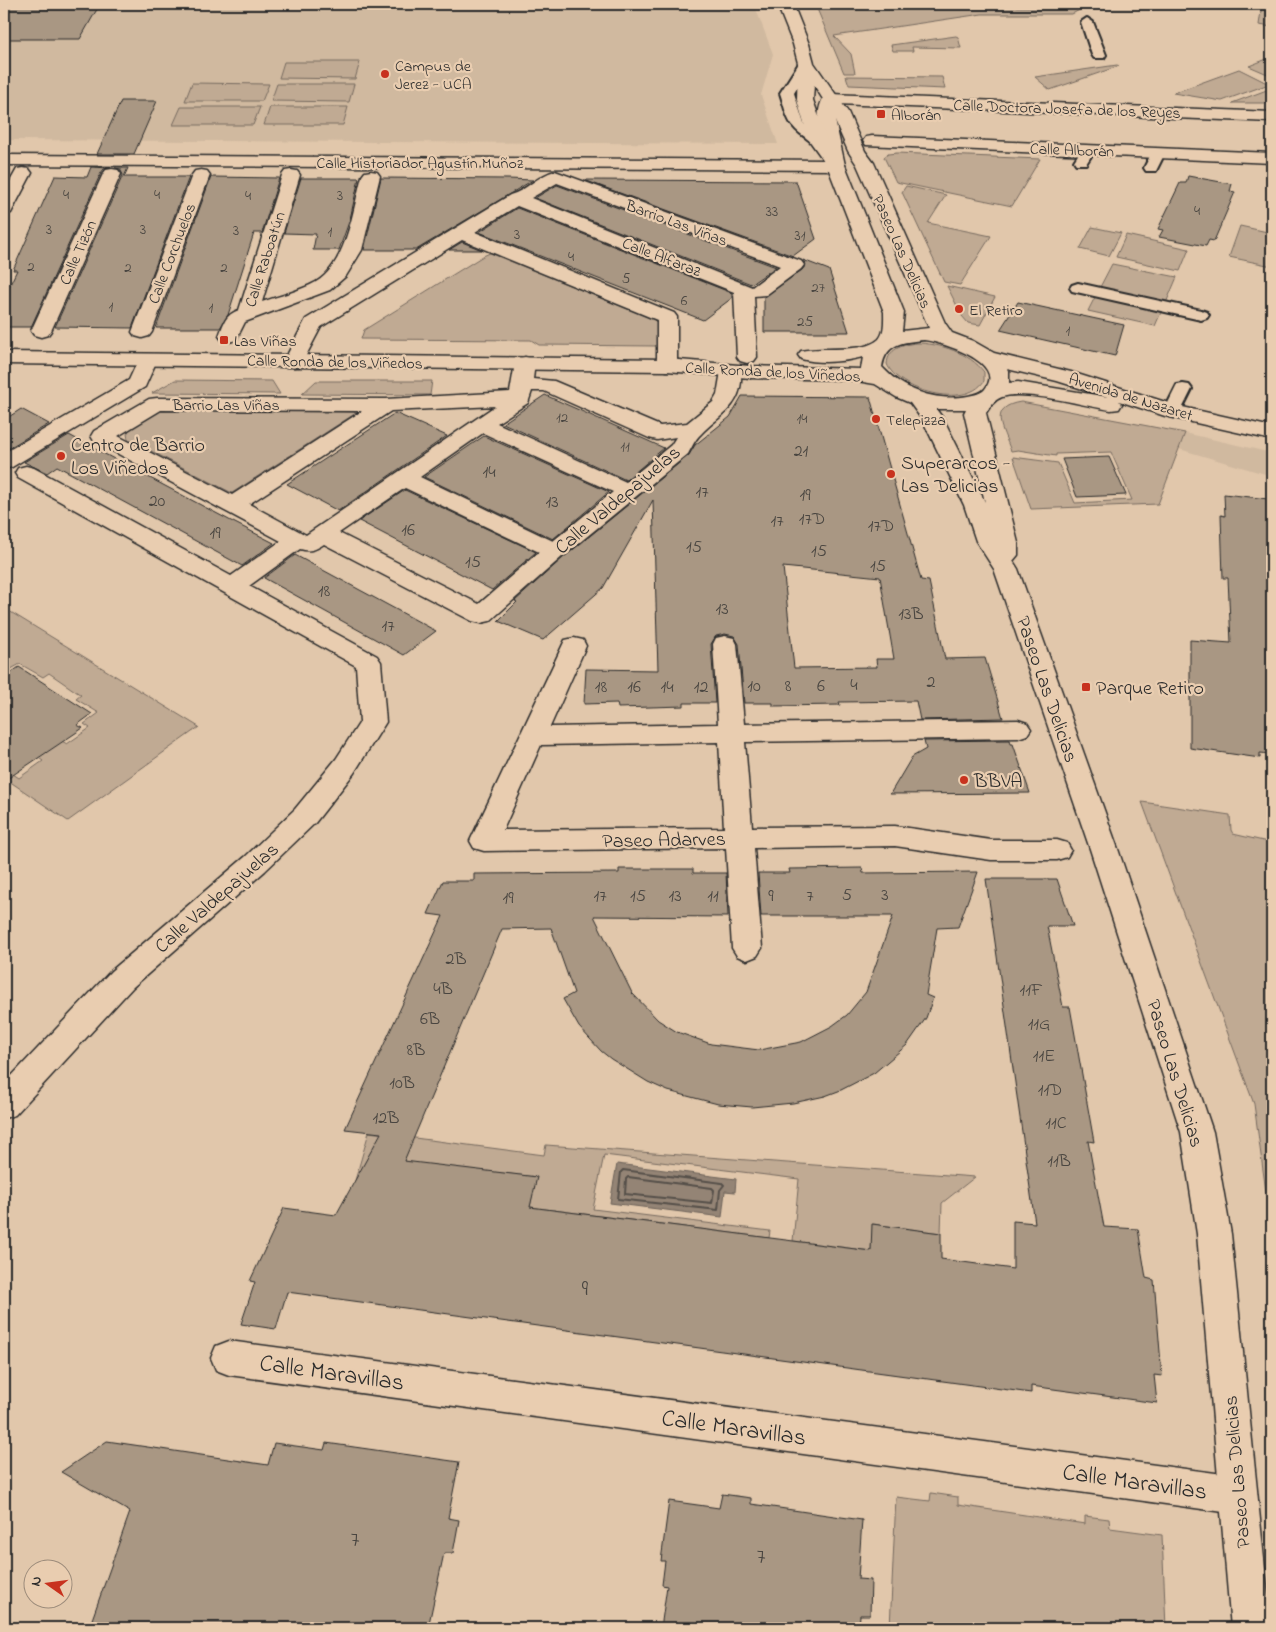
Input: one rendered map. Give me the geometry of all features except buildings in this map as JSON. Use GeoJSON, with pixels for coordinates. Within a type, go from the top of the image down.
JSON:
{"type":"FeatureCollection","features":[{"type":"Feature","properties":{"kind":"street","name":"Paseo Las Delicias"},"geometry":{"type":"LineString","coordinates":[[785,4],[801,44],[806,63],[805,100],[818,140],[836,164]]}},
{"type":"Feature","properties":{"kind":"street","name":"Paseo Las Delicias"},"geometry":{"type":"LineString","coordinates":[[806,63],[831,99],[848,129],[858,156],[865,163],[935,323],[945,337]]}},
{"type":"Feature","properties":{"kind":"street","name":"Paseo Las Delicias"},"geometry":{"type":"LineString","coordinates":[[831,99],[826,109],[825,121],[832,140],[836,164],[894,312],[894,326],[872,358],[871,368],[879,378],[918,400],[940,405],[962,405],[989,396]]}},
{"type":"Feature","properties":{"kind":"street","name":"Calle Doctora Josefa de los Reyes"},"geometry":{"type":"LineString","coordinates":[[831,99],[1272,117]]}},
{"type":"Feature","properties":{"kind":"street"},"geometry":{"type":"LineString","coordinates":[[831,99],[859,108],[869,127],[865,163]]}},
{"type":"Feature","properties":{"kind":"street"},"geometry":{"type":"LineString","coordinates":[[926,102],[910,108],[903,114],[902,125],[912,136],[928,143]]}},
{"type":"Feature","properties":{"kind":"street","name":"Calle Alborán"},"geometry":{"type":"LineString","coordinates":[[869,127],[928,143],[1084,156],[1154,160],[1272,158]]}},
{"type":"Feature","properties":{"kind":"street","name":"Calle Historiador Agustín Muñoz"},"geometry":{"type":"LineString","coordinates":[[4,160],[836,164]]}},
{"type":"Feature","properties":{"kind":"street"},"geometry":{"type":"LineString","coordinates":[[4,209],[23,173]]}},
{"type":"Feature","properties":{"kind":"street","name":"Calle Tizón"},"geometry":{"type":"LineString","coordinates":[[41,331],[112,174]]}},
{"type":"Feature","properties":{"kind":"street","name":"Calle Corchuelos"},"geometry":{"type":"LineString","coordinates":[[142,332],[201,174]]}},
{"type":"Feature","properties":{"kind":"street","name":"Calle Raboatún"},"geometry":{"type":"LineString","coordinates":[[229,336],[236,318],[248,314],[291,175]]}},
{"type":"Feature","properties":{"kind":"street"},"geometry":{"type":"LineString","coordinates":[[248,314],[323,286],[339,272],[352,250],[371,176]]}},
{"type":"Feature","properties":{"kind":"street","name":"Barrio Las Viñas"},"geometry":{"type":"LineString","coordinates":[[294,361],[313,323],[554,176],[794,265],[759,291]]}},
{"type":"Feature","properties":{"kind":"street","name":"Calle Alfaraz"},"geometry":{"type":"LineString","coordinates":[[520,197],[744,289],[747,356]]}},
{"type":"Feature","properties":{"kind":"street"},"geometry":{"type":"LineString","coordinates":[[460,233],[667,317],[667,365]]}},
{"type":"Feature","properties":{"kind":"street","name":"Paseo Las Delicias"},"geometry":{"type":"LineString","coordinates":[[883,343],[904,336],[924,334],[945,337],[989,358],[999,370],[1000,382],[975,413],[1006,543],[1006,569]]}},
{"type":"Feature","properties":{"kind":"street","name":"Calle Ronda de los Viñedos"},"geometry":{"type":"LineString","coordinates":[[5,361],[294,361],[522,382],[747,356],[848,354],[883,343]]}},
{"type":"Feature","properties":{"kind":"street","name":"Avenida de Nazaret"},"geometry":{"type":"LineString","coordinates":[[989,358],[1064,376],[1173,411],[1272,433]]}},
{"type":"Feature","properties":{"kind":"street"},"geometry":{"type":"LineString","coordinates":[[4,462],[138,383],[146,360]]}},
{"type":"Feature","properties":{"kind":"street","name":"Calle Ronda de los Viñedos"},"geometry":{"type":"LineString","coordinates":[[667,365],[731,371],[851,374],[879,378]]}},
{"type":"Feature","properties":{"kind":"street","name":"Calle Valdepajuelas"},"geometry":{"type":"LineString","coordinates":[[322,534],[481,616],[555,550],[680,449],[692,429],[721,408],[730,393],[731,371]]}},
{"type":"Feature","properties":{"kind":"street"},"geometry":{"type":"LineString","coordinates":[[26,473],[233,586],[298,540],[308,544],[481,424],[522,382]]}},
{"type":"Feature","properties":{"kind":"street","name":"Barrio Las Viñas"},"geometry":{"type":"LineString","coordinates":[[298,540],[102,436],[156,404],[386,405],[522,382],[546,385],[657,433],[692,429]]}},
{"type":"Feature","properties":{"kind":"street"},"geometry":{"type":"LineString","coordinates":[[989,396],[1018,388],[1086,401],[1173,411]]}},
{"type":"Feature","properties":{"kind":"street","name":"Paseo Las Delicias"},"geometry":{"type":"LineString","coordinates":[[918,400],[933,420],[975,505],[988,541],[1006,569],[1104,849],[1197,1132],[1214,1234],[1251,1628]]}},
{"type":"Feature","properties":{"kind":"street"},"geometry":{"type":"LineString","coordinates":[[233,505],[386,405]]}},
{"type":"Feature","properties":{"kind":"street"},"geometry":{"type":"LineString","coordinates":[[481,424],[628,490]]}},
{"type":"Feature","properties":{"kind":"street"},"geometry":{"type":"LineString","coordinates":[[403,478],[555,550]]}},
{"type":"Feature","properties":{"kind":"street","name":"Calle Valdepajuelas"},"geometry":{"type":"LineString","coordinates":[[4,1105],[122,979],[255,864],[305,816],[345,766],[373,722],[368,662],[233,586]]}},
{"type":"Feature","properties":{"kind":"street"},"geometry":{"type":"LineString","coordinates":[[725,644],[747,948]]}},
{"type":"Feature","properties":{"kind":"street","name":"Paseo Adarves"},"geometry":{"type":"LineString","coordinates":[[574,646],[484,840],[895,836],[991,850],[1057,850]]}},
{"type":"Feature","properties":{"kind":"street"},"geometry":{"type":"LineString","coordinates":[[533,736],[1018,729]]}},
{"type":"Feature","properties":{"kind":"street","name":"Calle Maravillas"},"geometry":{"type":"LineString","coordinates":[[229,1358],[1238,1495]]}},
{"type":"Feature","properties":{"kind":"lane"},"geometry":{"type":"LineString","coordinates":[[1087,22],[1099,55]]}},
{"type":"Feature","properties":{"kind":"lane"},"geometry":{"type":"LineString","coordinates":[[1078,288],[1201,315]]}},
{"type":"Feature","properties":{"kind":"lane"},"geometry":{"type":"LineString","coordinates":[[1173,411],[1183,389]]}},
{"type":"Feature","properties":{"kind":"shaded area","name":"Campus de Jerez - UCA"},"geometry":{"type":"Polygon","coordinates":[[[4,4],[754,4],[773,54],[761,95],[778,144],[4,140],[4,4]]]}},
{"type":"Feature","properties":{"kind":"shaded area"},"geometry":{"type":"Polygon","coordinates":[[[815,4],[1058,7],[1058,4],[1132,4],[1131,7],[1085,7],[1072,14],[982,14],[834,36],[851,54],[855,73],[844,73],[815,4]]]}},
{"type":"Feature","properties":{"kind":"shaded area"},"geometry":{"type":"Polygon","coordinates":[[[1262,4],[1272,4],[1272,27],[1259,25],[1262,4]]]}},
{"type":"Feature","properties":{"kind":"shaded area"},"geometry":{"type":"Polygon","coordinates":[[[956,36],[961,48],[912,47],[913,51],[893,51],[891,45],[956,36]]]}},
{"type":"Feature","properties":{"kind":"shaded area"},"geometry":{"type":"Polygon","coordinates":[[[1272,57],[1272,76],[1249,66],[1272,57]]]}},
{"type":"Feature","properties":{"kind":"shaded area"},"geometry":{"type":"Polygon","coordinates":[[[284,62],[360,62],[355,79],[279,78],[284,62]]]}},
{"type":"Feature","properties":{"kind":"shaded area"},"geometry":{"type":"Polygon","coordinates":[[[1119,66],[1050,90],[1035,77],[1119,66]]]}},
{"type":"Feature","properties":{"kind":"shaded area"},"geometry":{"type":"Polygon","coordinates":[[[1239,69],[1269,84],[1222,101],[1173,93],[1239,69]]]}},
{"type":"Feature","properties":{"kind":"shaded area"},"geometry":{"type":"Polygon","coordinates":[[[846,76],[942,77],[945,89],[849,85],[846,76]]]}},
{"type":"Feature","properties":{"kind":"shaded area"},"geometry":{"type":"Polygon","coordinates":[[[192,83],[269,84],[262,101],[185,101],[192,83]]]}},
{"type":"Feature","properties":{"kind":"shaded area"},"geometry":{"type":"Polygon","coordinates":[[[277,84],[354,84],[349,102],[271,101],[277,84]]]}},
{"type":"Feature","properties":{"kind":"shaded area"},"geometry":{"type":"Polygon","coordinates":[[[1272,88],[1272,103],[1232,103],[1272,88]]]}},
{"type":"Feature","properties":{"kind":"shaded area"},"geometry":{"type":"Polygon","coordinates":[[[181,107],[260,107],[253,125],[173,125],[181,107]]]}},
{"type":"Feature","properties":{"kind":"shaded area"},"geometry":{"type":"Polygon","coordinates":[[[270,107],[348,107],[343,125],[264,125],[270,107]]]}},
{"type":"Feature","properties":{"kind":"shaded area"},"geometry":{"type":"Polygon","coordinates":[[[888,154],[1040,159],[1012,206],[896,182],[884,157],[888,154]]]}},
{"type":"Feature","properties":{"kind":"shaded area"},"geometry":{"type":"Polygon","coordinates":[[[906,186],[946,195],[928,223],[991,236],[960,285],[944,282],[902,192],[906,186]]]}},
{"type":"Feature","properties":{"kind":"shaded area"},"geometry":{"type":"Polygon","coordinates":[[[1240,226],[1272,233],[1272,266],[1229,257],[1240,226]]]}},
{"type":"Feature","properties":{"kind":"shaded area"},"geometry":{"type":"Polygon","coordinates":[[[1092,227],[1121,233],[1109,256],[1080,249],[1092,227]]]}},
{"type":"Feature","properties":{"kind":"shaded area"},"geometry":{"type":"Polygon","coordinates":[[[1126,235],[1189,249],[1180,271],[1116,257],[1126,235]]]}},
{"type":"Feature","properties":{"kind":"shaded area"},"geometry":{"type":"Polygon","coordinates":[[[490,253],[653,319],[658,324],[657,346],[539,345],[531,340],[361,339],[364,330],[490,253]]]}},
{"type":"Feature","properties":{"kind":"shaded area"},"geometry":{"type":"Polygon","coordinates":[[[1112,264],[1177,277],[1166,303],[1099,289],[1112,264]]]}},
{"type":"Feature","properties":{"kind":"shaded area"},"geometry":{"type":"Polygon","coordinates":[[[947,286],[995,297],[980,325],[968,323],[962,316],[947,286]]]}},
{"type":"Feature","properties":{"kind":"shaded area"},"geometry":{"type":"Polygon","coordinates":[[[1096,295],[1162,310],[1155,326],[1088,311],[1096,295]]]}},
{"type":"Feature","properties":{"kind":"shaded area"},"geometry":{"type":"Polygon","coordinates":[[[916,343],[944,347],[971,359],[984,372],[984,381],[975,390],[962,394],[948,395],[932,393],[904,382],[893,373],[887,364],[888,359],[893,351],[916,343]]]}},
{"type":"Feature","properties":{"kind":"shaded area"},"geometry":{"type":"Polygon","coordinates":[[[175,380],[272,381],[280,394],[152,393],[175,380]]]}},
{"type":"Feature","properties":{"kind":"shaded area"},"geometry":{"type":"Polygon","coordinates":[[[316,381],[432,381],[430,395],[302,394],[316,381]]]}},
{"type":"Feature","properties":{"kind":"shaded area"},"geometry":{"type":"Polygon","coordinates":[[[1021,402],[1185,433],[1158,504],[1031,509],[1013,457],[1058,463],[1075,503],[1132,500],[1111,452],[1056,454],[1056,456],[1018,450],[1011,451],[1000,420],[1001,414],[1010,405],[1021,402]]]}},
{"type":"Feature","properties":{"kind":"shaded area"},"geometry":{"type":"Polygon","coordinates":[[[161,410],[356,413],[232,493],[128,439],[127,434],[131,427],[161,410]]]}},
{"type":"Feature","properties":{"kind":"shaded area"},"geometry":{"type":"Polygon","coordinates":[[[1185,433],[1272,453],[1272,476],[1179,449],[1185,433]]]}},
{"type":"Feature","properties":{"kind":"shaded area"},"geometry":{"type":"Polygon","coordinates":[[[4,608],[199,727],[68,821],[6,779],[13,774],[19,778],[43,761],[30,752],[53,736],[67,744],[90,728],[84,724],[99,713],[76,699],[81,695],[49,673],[43,677],[20,664],[4,673],[4,608]]]}},
{"type":"Feature","properties":{"kind":"shaded area"},"geometry":{"type":"Polygon","coordinates":[[[1142,802],[1230,815],[1233,834],[1272,843],[1272,1236],[1254,1104],[1142,802]]]}},
{"type":"Feature","properties":{"kind":"shaded area"},"geometry":{"type":"Polygon","coordinates":[[[369,1132],[544,1155],[546,1145],[975,1177],[942,1203],[941,1233],[873,1224],[871,1251],[793,1241],[799,1179],[604,1155],[593,1209],[770,1231],[769,1238],[530,1207],[536,1177],[466,1169],[354,1184],[369,1132]]]}},
{"type":"Feature","properties":{"kind":"shaded area"},"geometry":{"type":"Polygon","coordinates":[[[931,1493],[958,1497],[958,1505],[1085,1524],[1085,1516],[1109,1519],[1110,1528],[1162,1535],[1166,1628],[890,1628],[896,1497],[930,1501],[931,1493]]]}},
{"type":"Feature","properties":{"kind":"water"},"geometry":{"type":"Polygon","coordinates":[[[617,1164],[736,1179],[735,1192],[725,1191],[722,1217],[610,1203],[617,1164]]]}},
{"type":"Feature","properties":{"kind":"place","name":"Campus de Jerez - UCA"},"geometry":{"type":"Point","coordinates":[385,74]}},
{"type":"Feature","properties":{"kind":"place","name":"Alborán"},"geometry":{"type":"Point","coordinates":[881,114]}},
{"type":"Feature","properties":{"kind":"place","name":"El Retiro"},"geometry":{"type":"Point","coordinates":[959,309]}},
{"type":"Feature","properties":{"kind":"place","name":"Las Viñas"},"geometry":{"type":"Point","coordinates":[224,340]}},
{"type":"Feature","properties":{"kind":"place","name":"Telepizza"},"geometry":{"type":"Point","coordinates":[876,419]}},
{"type":"Feature","properties":{"kind":"place","name":"Centro de Barrio Los Viñedos"},"geometry":{"type":"Point","coordinates":[61,456]}},
{"type":"Feature","properties":{"kind":"place","name":"Superarcos - Las Delicias"},"geometry":{"type":"Point","coordinates":[891,474]}},
{"type":"Feature","properties":{"kind":"place","name":"Parque Retiro"},"geometry":{"type":"Point","coordinates":[1086,687]}},
{"type":"Feature","properties":{"kind":"place","name":"BBVA"},"geometry":{"type":"Point","coordinates":[964,780]}}]}
